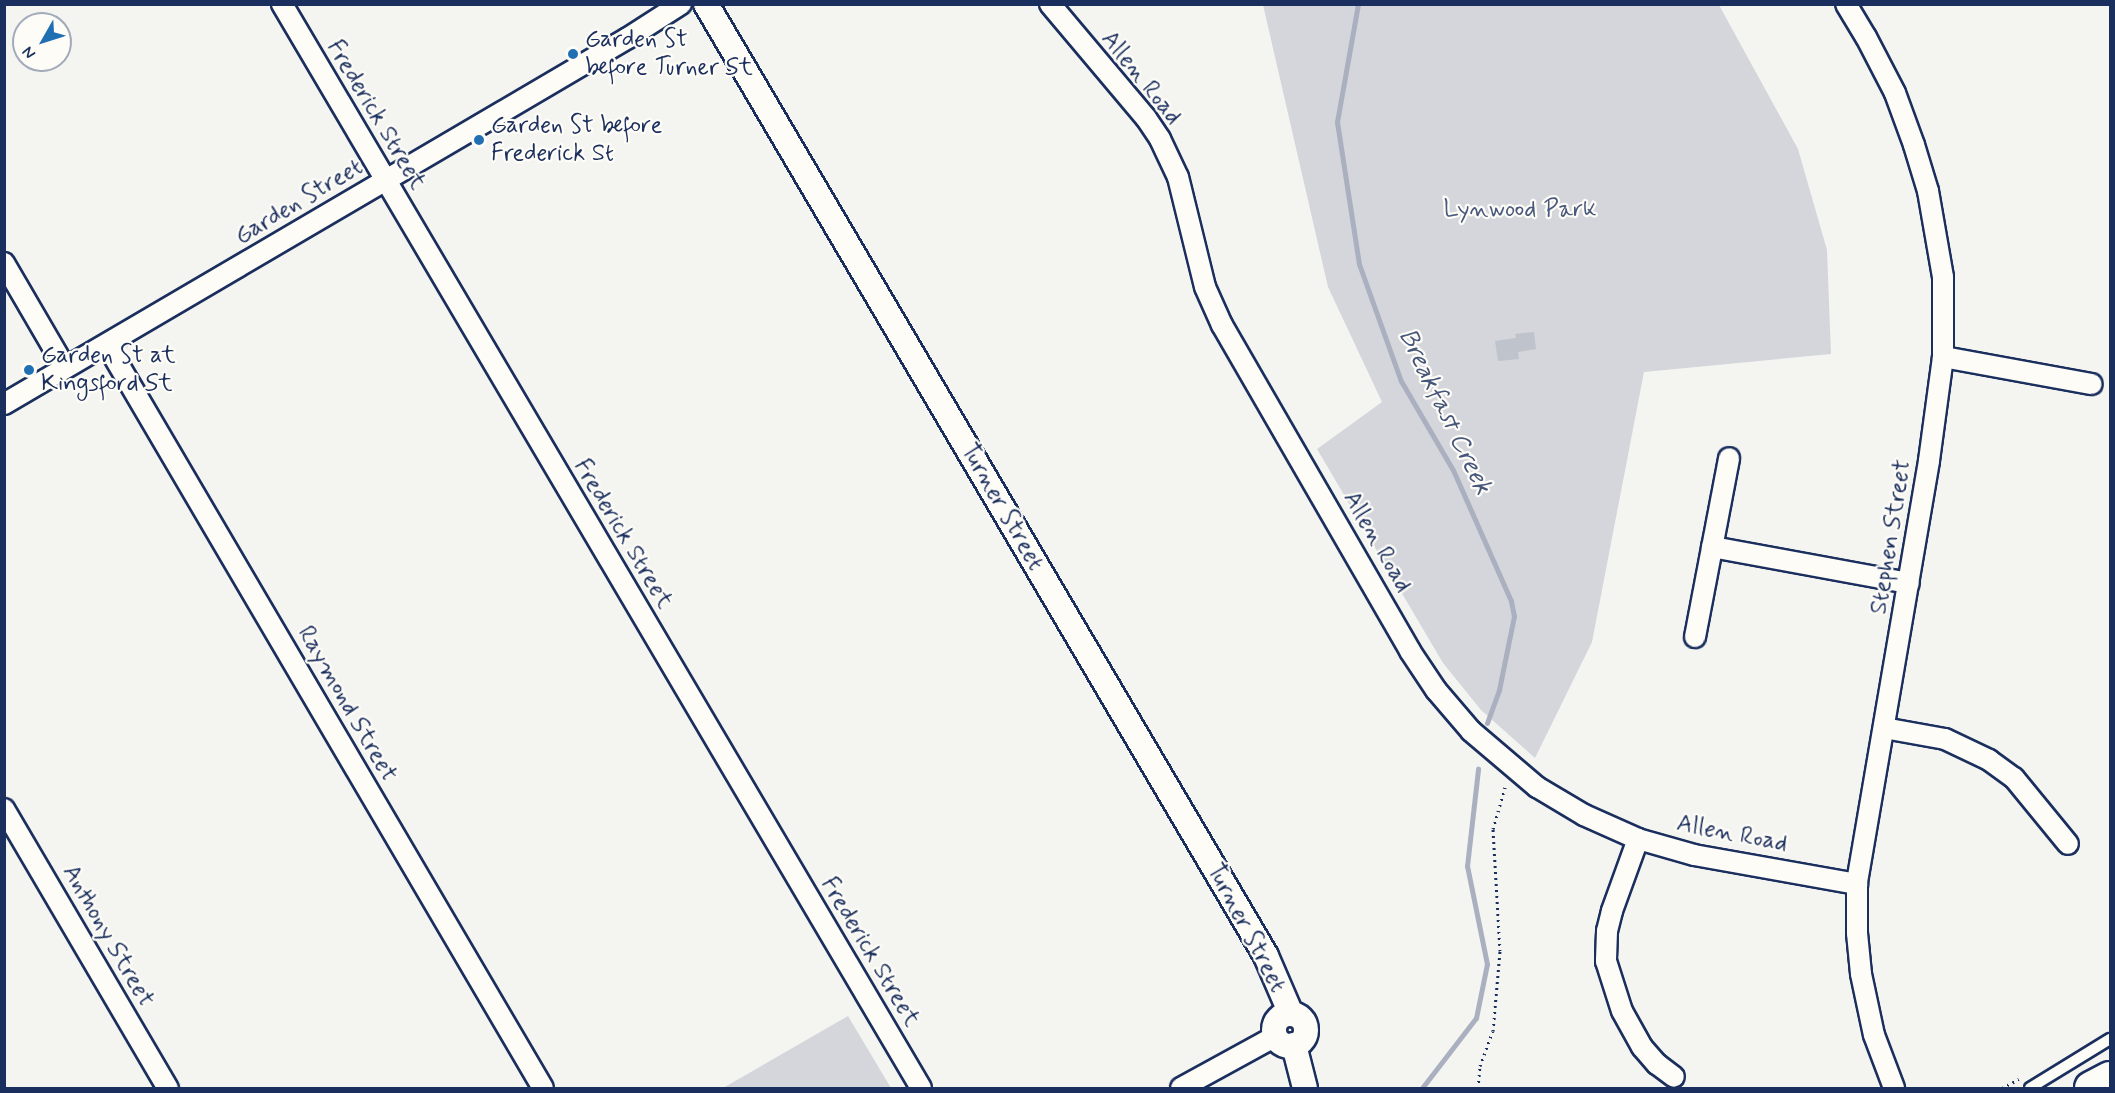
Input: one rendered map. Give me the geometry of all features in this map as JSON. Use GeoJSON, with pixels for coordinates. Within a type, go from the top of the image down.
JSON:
{"type":"FeatureCollection","features":[{"type":"Feature","properties":{"kind":"main road"},"geometry":{"type":"LineString","coordinates":[[2091,1089],[2110,1078]]}},
{"type":"Feature","properties":{"kind":"street","name":"Frederick Street"},"geometry":{"type":"LineString","coordinates":[[282,4],[921,1089]]}},
{"type":"Feature","properties":{"kind":"street","name":"Garden Street"},"geometry":{"type":"LineString","coordinates":[[4,404],[681,4]]}},
{"type":"Feature","properties":{"kind":"street","name":"Turner Street"},"geometry":{"type":"LineString","coordinates":[[706,4],[1266,956],[1291,1014],[1277,1021],[1285,1041]]}},
{"type":"Feature","properties":{"kind":"street","name":"Allen Road"},"geometry":{"type":"LineString","coordinates":[[1050,4],[1146,118],[1160,139],[1178,177],[1205,286],[1222,325],[1410,651],[1436,690],[1488,748],[1537,788],[1584,815],[1638,839],[1694,855],[1857,884]]}},
{"type":"Feature","properties":{"kind":"street","name":"Stephen Street"},"geometry":{"type":"LineString","coordinates":[[1846,4],[1895,93],[1928,191],[1943,277],[1943,357],[1910,583],[1857,884],[1857,933],[1864,996],[1879,1050],[1894,1089]]}},
{"type":"Feature","properties":{"kind":"street"},"geometry":{"type":"LineString","coordinates":[[4,263],[65,368]]}},
{"type":"Feature","properties":{"kind":"street","name":"Raymond Street"},"geometry":{"type":"LineString","coordinates":[[107,345],[543,1089]]}},
{"type":"Feature","properties":{"kind":"street"},"geometry":{"type":"LineString","coordinates":[[1943,357],[2092,384]]}},
{"type":"Feature","properties":{"kind":"street"},"geometry":{"type":"LineString","coordinates":[[1695,637],[1729,458]]}},
{"type":"Feature","properties":{"kind":"street"},"geometry":{"type":"LineString","coordinates":[[1712,547],[1910,583]]}},
{"type":"Feature","properties":{"kind":"street"},"geometry":{"type":"LineString","coordinates":[[1884,728],[1945,739],[1983,756],[2013,778],[2068,844]]}},
{"type":"Feature","properties":{"kind":"street","name":"Anthony Street"},"geometry":{"type":"LineString","coordinates":[[4,809],[168,1089]]}},
{"type":"Feature","properties":{"kind":"street"},"geometry":{"type":"LineString","coordinates":[[1638,839],[1612,911],[1607,931],[1606,962],[1622,1011],[1642,1047],[1657,1064],[1674,1077]]}},
{"type":"Feature","properties":{"kind":"street"},"geometry":{"type":"LineString","coordinates":[[1181,1089],[1285,1041],[1305,1089]]}},
{"type":"Feature","properties":{"kind":"lane"},"geometry":{"type":"LineString","coordinates":[[2030,1089],[2110,1039]]}},
{"type":"Feature","properties":{"kind":"path"},"geometry":{"type":"LineString","coordinates":[[1478,1089],[1480,1066],[1493,1031],[1500,951],[1493,829],[1506,784]]}},
{"type":"Feature","properties":{"kind":"green space","name":"Lynwood Park"},"geometry":{"type":"Polygon","coordinates":[[[1263,5],[1719,5],[1798,149],[1827,250],[1831,354],[1644,372],[1592,642],[1535,758],[1481,710],[1443,663],[1317,449],[1382,402],[1328,287],[1263,5]]]}},
{"type":"Feature","properties":{"kind":"green space"},"geometry":{"type":"Polygon","coordinates":[[[848,1016],[891,1088],[723,1088],[848,1016]]]}},
{"type":"Feature","properties":{"kind":"building"},"geometry":{"type":"Polygon","coordinates":[[[1534,332],[1536,349],[1518,352],[1519,359],[1498,361],[1495,341],[1516,338],[1515,334],[1534,332]]]}},
{"type":"Feature","properties":{"kind":"waterway","name":"Breakfast Creek"},"geometry":{"type":"LineString","coordinates":[[1358,4],[1337,122],[1359,264],[1401,381],[1453,470],[1511,601],[1514,616],[1499,690],[1487,723]]}},
{"type":"Feature","properties":{"kind":"waterway","name":"Breakfast Creek"},"geometry":{"type":"LineString","coordinates":[[1422,1088],[1476,1018],[1487,964],[1467,866],[1478,769]]}},
{"type":"Feature","properties":{"kind":"place","name":"Garden St before Turner St"},"geometry":{"type":"Point","coordinates":[573,54]}},
{"type":"Feature","properties":{"kind":"place","name":"Garden St before Frederick St"},"geometry":{"type":"Point","coordinates":[479,140]}},
{"type":"Feature","properties":{"kind":"place","name":"Garden St at Kingsford St"},"geometry":{"type":"Point","coordinates":[29,370]}}]}
